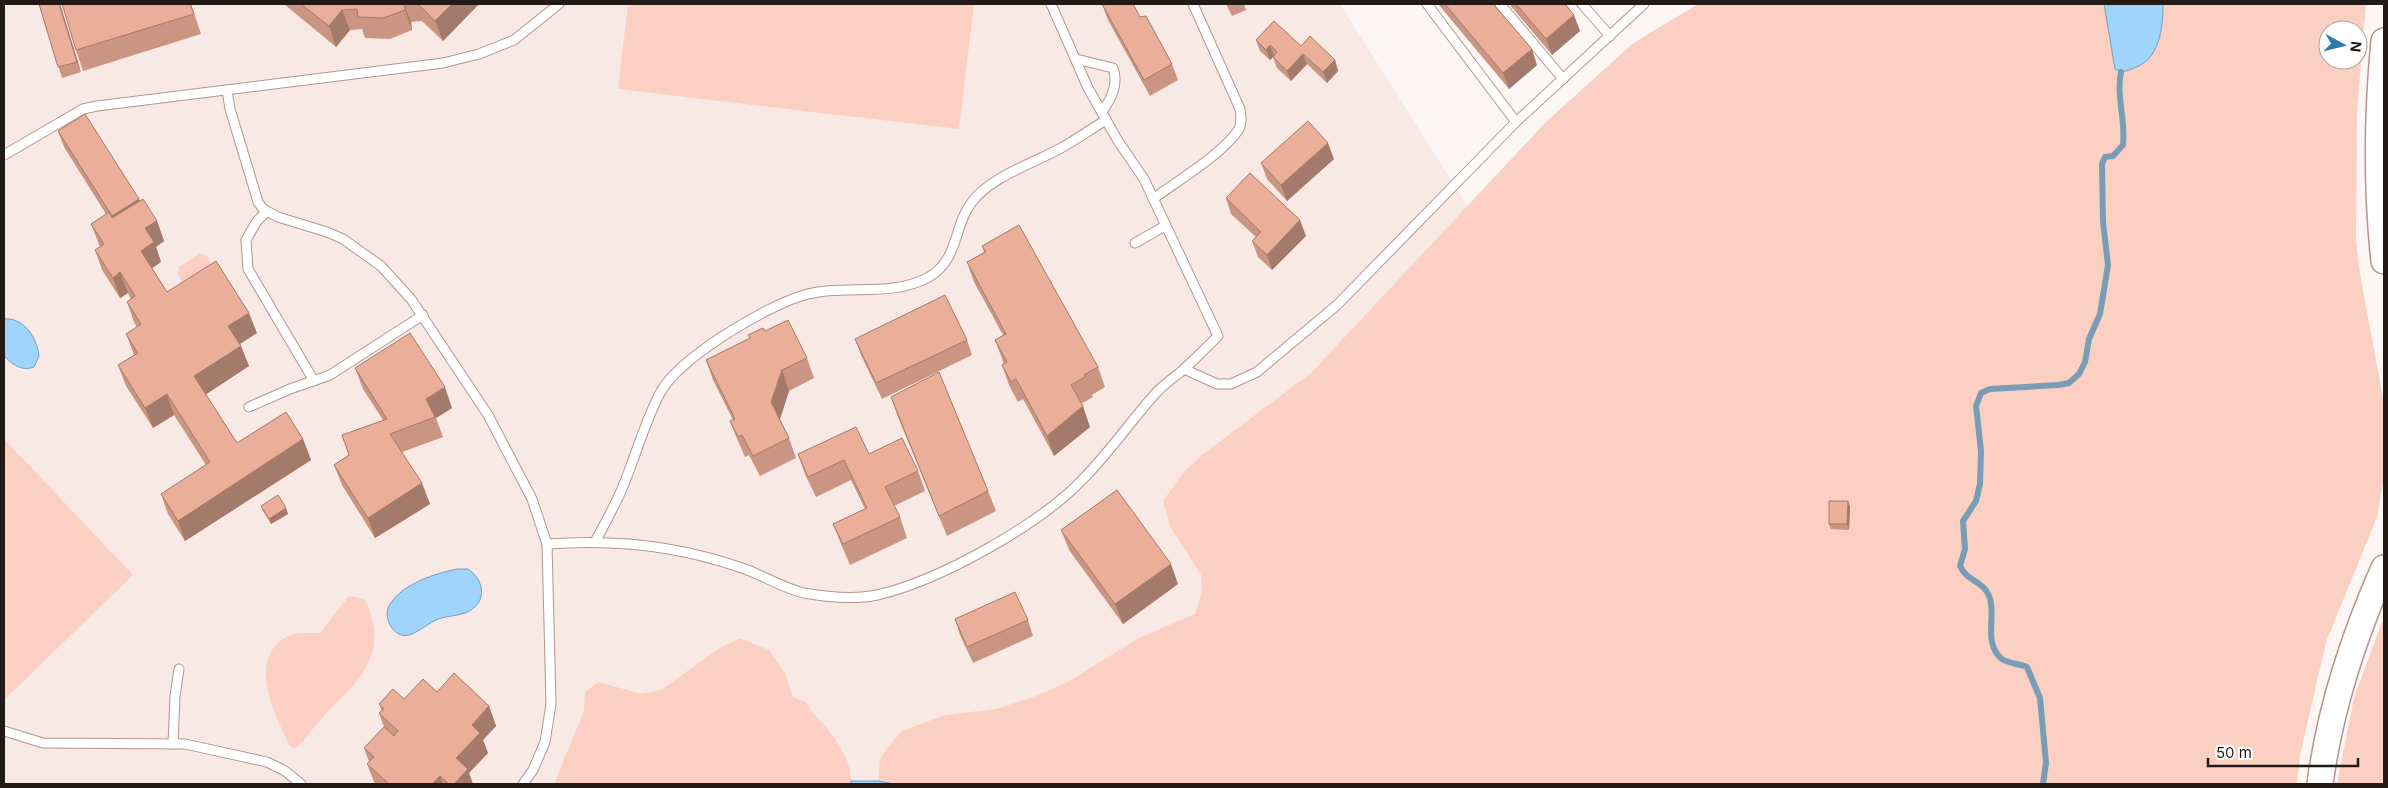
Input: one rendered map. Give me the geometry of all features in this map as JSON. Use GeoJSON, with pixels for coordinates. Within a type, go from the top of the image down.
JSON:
{"type":"FeatureCollection","features":[{"type":"Feature","properties":{"kind":"main road"},"geometry":{"type":"LineString","coordinates":[[2384,41],[2378,145],[2378,197],[2384,261]]}},
{"type":"Feature","properties":{"kind":"main road"},"geometry":{"type":"LineString","coordinates":[[2320,784],[2332,717],[2342,678],[2360,625],[2384,568]]}},
{"type":"Feature","properties":{"kind":"lane"},"geometry":{"type":"LineString","coordinates":[[4,155],[83,109],[133,100],[443,63],[478,54],[514,40],[559,4]]}},
{"type":"Feature","properties":{"kind":"lane"},"geometry":{"type":"LineString","coordinates":[[546,544],[595,542],[690,554],[744,568],[801,592],[833,597],[876,595],[923,580],[946,569],[1012,534],[1042,513],[1082,481],[1156,393],[1218,336],[1144,179],[1104,116],[1051,4]]}},
{"type":"Feature","properties":{"kind":"lane"},"geometry":{"type":"LineString","coordinates":[[1153,199],[1220,149],[1238,129],[1241,122],[1240,109],[1194,4]]}},
{"type":"Feature","properties":{"kind":"lane"},"geometry":{"type":"LineString","coordinates":[[1428,4],[1516,122]]}},
{"type":"Feature","properties":{"kind":"lane"},"geometry":{"type":"LineString","coordinates":[[1500,4],[1563,79]]}},
{"type":"Feature","properties":{"kind":"lane"},"geometry":{"type":"LineString","coordinates":[[1582,4],[1610,36]]}},
{"type":"Feature","properties":{"kind":"lane"},"geometry":{"type":"LineString","coordinates":[[1184,369],[1217,384],[1231,384],[1257,372],[1337,305],[1516,122],[1644,4]]}},
{"type":"Feature","properties":{"kind":"lane"},"geometry":{"type":"LineString","coordinates":[[595,542],[618,498],[660,392],[683,365],[728,334],[801,296],[832,290],[899,287],[927,278],[940,270],[948,262],[966,212],[979,194],[990,185],[1062,148],[1104,116],[1115,86],[1116,76],[1113,68],[1076,59]]}},
{"type":"Feature","properties":{"kind":"lane"},"geometry":{"type":"LineString","coordinates":[[227,90],[232,117],[258,202],[266,212],[287,221],[327,232],[358,248],[381,266],[423,315],[488,414],[532,499],[546,544],[551,704],[550,722],[539,757],[523,784]]}},
{"type":"Feature","properties":{"kind":"lane"},"geometry":{"type":"LineString","coordinates":[[266,212],[257,221],[246,240],[248,269],[314,380]]}},
{"type":"Feature","properties":{"kind":"lane"},"geometry":{"type":"LineString","coordinates":[[1135,243],[1165,226]]}},
{"type":"Feature","properties":{"kind":"lane"},"geometry":{"type":"LineString","coordinates":[[249,407],[290,388],[330,375],[423,315]]}},
{"type":"Feature","properties":{"kind":"lane"},"geometry":{"type":"LineString","coordinates":[[173,744],[175,696],[179,669]]}},
{"type":"Feature","properties":{"kind":"lane"},"geometry":{"type":"LineString","coordinates":[[4,732],[43,743],[185,744],[266,762],[285,771],[301,784]]}},
{"type":"Feature","properties":{"kind":"shaded area"},"geometry":{"type":"Polygon","coordinates":[[[4,4],[1340,4],[1468,207],[1256,784],[4,784],[4,4]]]}},
{"type":"Feature","properties":{"kind":"shaded area"},"geometry":{"type":"Polygon","coordinates":[[[628,4],[974,4],[959,129],[618,89],[628,4]]]}},
{"type":"Feature","properties":{"kind":"shaded area"},"geometry":{"type":"Polygon","coordinates":[[[1698,4],[2366,4],[2365,20],[2318,20],[2318,70],[2360,70],[2357,110],[2356,240],[2360,274],[2384,404],[2384,477],[2377,517],[2326,642],[2300,755],[2297,784],[894,784],[878,781],[880,760],[886,749],[902,731],[945,715],[996,709],[1031,698],[1066,683],[1139,638],[1195,614],[1202,592],[1201,575],[1170,526],[1163,501],[1183,473],[1202,455],[1311,373],[1545,123],[1632,44],[1698,4]]]}},
{"type":"Feature","properties":{"kind":"shaded area"},"geometry":{"type":"Polygon","coordinates":[[[200,253],[207,256],[214,269],[185,287],[177,272],[179,267],[200,253]]]}},
{"type":"Feature","properties":{"kind":"shaded area"},"geometry":{"type":"Polygon","coordinates":[[[4,439],[133,575],[4,700],[4,439]]]}},
{"type":"Feature","properties":{"kind":"shaded area"},"geometry":{"type":"Polygon","coordinates":[[[349,596],[364,599],[369,608],[374,639],[372,653],[367,666],[359,678],[294,749],[288,743],[271,701],[267,687],[266,672],[268,659],[274,647],[289,635],[320,633],[349,596]]]}},
{"type":"Feature","properties":{"kind":"shaded area"},"geometry":{"type":"Polygon","coordinates":[[[2384,617],[2384,784],[2337,784],[2354,697],[2384,617]]]}},
{"type":"Feature","properties":{"kind":"shaded area"},"geometry":{"type":"Polygon","coordinates":[[[740,638],[769,650],[785,673],[793,697],[806,702],[840,747],[850,769],[851,784],[554,784],[584,711],[585,692],[598,682],[642,694],[661,690],[718,649],[740,638]]]}},
{"type":"Feature","properties":{"kind":"water"},"geometry":{"type":"Polygon","coordinates":[[[2104,4],[2163,4],[2161,32],[2158,42],[2150,58],[2143,64],[2127,71],[2115,69],[2104,4]]]}},
{"type":"Feature","properties":{"kind":"water"},"geometry":{"type":"Polygon","coordinates":[[[4,319],[18,321],[28,330],[36,342],[39,356],[34,367],[21,368],[4,356],[4,319]]]}},
{"type":"Feature","properties":{"kind":"water"},"geometry":{"type":"Polygon","coordinates":[[[457,569],[468,569],[474,574],[481,586],[482,593],[480,599],[472,609],[465,613],[438,619],[406,636],[400,635],[391,627],[387,615],[388,609],[390,604],[403,590],[420,580],[457,569]]]}},
{"type":"Feature","properties":{"kind":"water"},"geometry":{"type":"Polygon","coordinates":[[[851,781],[878,781],[894,784],[851,784],[851,781]]]}},
{"type":"Feature","properties":{"kind":"building"},"geometry":{"type":"Polygon","coordinates":[[[39,4],[59,4],[77,62],[58,67],[39,4]]]}},
{"type":"Feature","properties":{"kind":"building"},"geometry":{"type":"Polygon","coordinates":[[[62,4],[190,4],[194,14],[76,50],[62,4]]]}},
{"type":"Feature","properties":{"kind":"building"},"geometry":{"type":"Polygon","coordinates":[[[301,4],[404,4],[405,10],[383,18],[358,17],[357,9],[342,10],[329,26],[301,4]]]}},
{"type":"Feature","properties":{"kind":"building"},"geometry":{"type":"Polygon","coordinates":[[[418,4],[452,4],[435,21],[418,4]]]}},
{"type":"Feature","properties":{"kind":"building"},"geometry":{"type":"Polygon","coordinates":[[[1102,4],[1133,4],[1140,17],[1146,16],[1172,64],[1144,80],[1102,4]]]}},
{"type":"Feature","properties":{"kind":"building"},"geometry":{"type":"Polygon","coordinates":[[[1445,4],[1493,4],[1532,49],[1503,73],[1445,4]]]}},
{"type":"Feature","properties":{"kind":"building"},"geometry":{"type":"Polygon","coordinates":[[[1516,4],[1565,4],[1574,15],[1546,39],[1516,4]]]}},
{"type":"Feature","properties":{"kind":"building"},"geometry":{"type":"Polygon","coordinates":[[[1274,21],[1301,46],[1310,36],[1335,60],[1323,72],[1303,54],[1287,71],[1273,57],[1277,52],[1270,45],[1266,50],[1256,40],[1274,21]]]}},
{"type":"Feature","properties":{"kind":"building"},"geometry":{"type":"Polygon","coordinates":[[[85,114],[139,199],[112,216],[58,131],[85,114]]]}},
{"type":"Feature","properties":{"kind":"building"},"geometry":{"type":"Polygon","coordinates":[[[1308,121],[1328,143],[1281,185],[1261,163],[1308,121]]]}},
{"type":"Feature","properties":{"kind":"building"},"geometry":{"type":"Polygon","coordinates":[[[1250,173],[1300,220],[1267,255],[1252,241],[1261,232],[1226,198],[1250,173]]]}},
{"type":"Feature","properties":{"kind":"building"},"geometry":{"type":"Polygon","coordinates":[[[143,199],[157,221],[145,228],[154,242],[141,251],[167,292],[216,261],[249,313],[228,326],[241,346],[194,376],[237,443],[286,412],[303,439],[178,521],[161,494],[210,462],[167,394],[145,408],[118,365],[138,353],[126,334],[141,324],[127,302],[135,296],[120,272],[113,278],[95,250],[104,244],[91,224],[109,212],[112,218],[143,199]]]}},
{"type":"Feature","properties":{"kind":"building"},"geometry":{"type":"Polygon","coordinates":[[[1019,225],[1098,367],[1071,385],[1083,406],[1047,436],[1016,379],[1011,382],[1002,365],[1007,362],[995,340],[1006,334],[967,262],[986,252],[982,246],[1019,225]]]}},
{"type":"Feature","properties":{"kind":"building"},"geometry":{"type":"Polygon","coordinates":[[[945,295],[967,340],[876,383],[855,339],[945,295]]]}},
{"type":"Feature","properties":{"kind":"building"},"geometry":{"type":"Polygon","coordinates":[[[788,320],[807,358],[782,370],[771,402],[789,438],[753,456],[742,435],[738,437],[730,421],[735,419],[706,360],[750,338],[748,335],[763,328],[765,331],[788,320]]]}},
{"type":"Feature","properties":{"kind":"building"},"geometry":{"type":"Polygon","coordinates":[[[410,333],[445,387],[426,399],[435,417],[390,434],[422,483],[368,518],[334,465],[349,455],[342,435],[387,419],[355,368],[410,333]]]}},
{"type":"Feature","properties":{"kind":"building"},"geometry":{"type":"Polygon","coordinates":[[[939,372],[988,491],[939,516],[891,397],[939,372]]]}},
{"type":"Feature","properties":{"kind":"building"},"geometry":{"type":"Polygon","coordinates":[[[856,427],[869,454],[902,438],[918,471],[885,487],[900,517],[843,544],[833,524],[867,508],[844,460],[808,477],[798,454],[856,427]]]}},
{"type":"Feature","properties":{"kind":"building"},"geometry":{"type":"Polygon","coordinates":[[[1117,490],[1171,564],[1115,604],[1061,530],[1117,490]]]}},
{"type":"Feature","properties":{"kind":"building"},"geometry":{"type":"Polygon","coordinates":[[[278,495],[286,508],[269,519],[261,506],[278,495]]]}},
{"type":"Feature","properties":{"kind":"building"},"geometry":{"type":"Polygon","coordinates":[[[1829,501],[1848,501],[1847,524],[1829,524],[1829,501]]]}},
{"type":"Feature","properties":{"kind":"building"},"geometry":{"type":"Polygon","coordinates":[[[1015,592],[1028,620],[967,647],[955,619],[1015,592]]]}},
{"type":"Feature","properties":{"kind":"building"},"geometry":{"type":"Polygon","coordinates":[[[454,673],[489,706],[472,725],[480,733],[456,758],[468,769],[454,784],[449,784],[440,776],[432,784],[389,784],[367,764],[374,757],[364,748],[384,727],[394,736],[398,731],[379,713],[384,709],[379,704],[393,689],[404,699],[423,679],[437,692],[454,673]]]}},
{"type":"Feature","properties":{"kind":"waterway"},"geometry":{"type":"LineString","coordinates":[[2043,784],[2046,763],[2040,698],[2027,667],[2002,659],[1992,644],[1991,608],[1987,592],[1981,585],[1966,575],[1960,566],[1965,549],[1963,521],[1976,501],[1980,484],[1981,451],[1976,406],[1981,393],[1990,389],[2069,383],[2079,374],[2085,362],[2089,339],[2100,314],[2108,265],[2103,222],[2102,164],[2105,157],[2113,156],[2123,145],[2120,91],[2121,72]]}}]}
